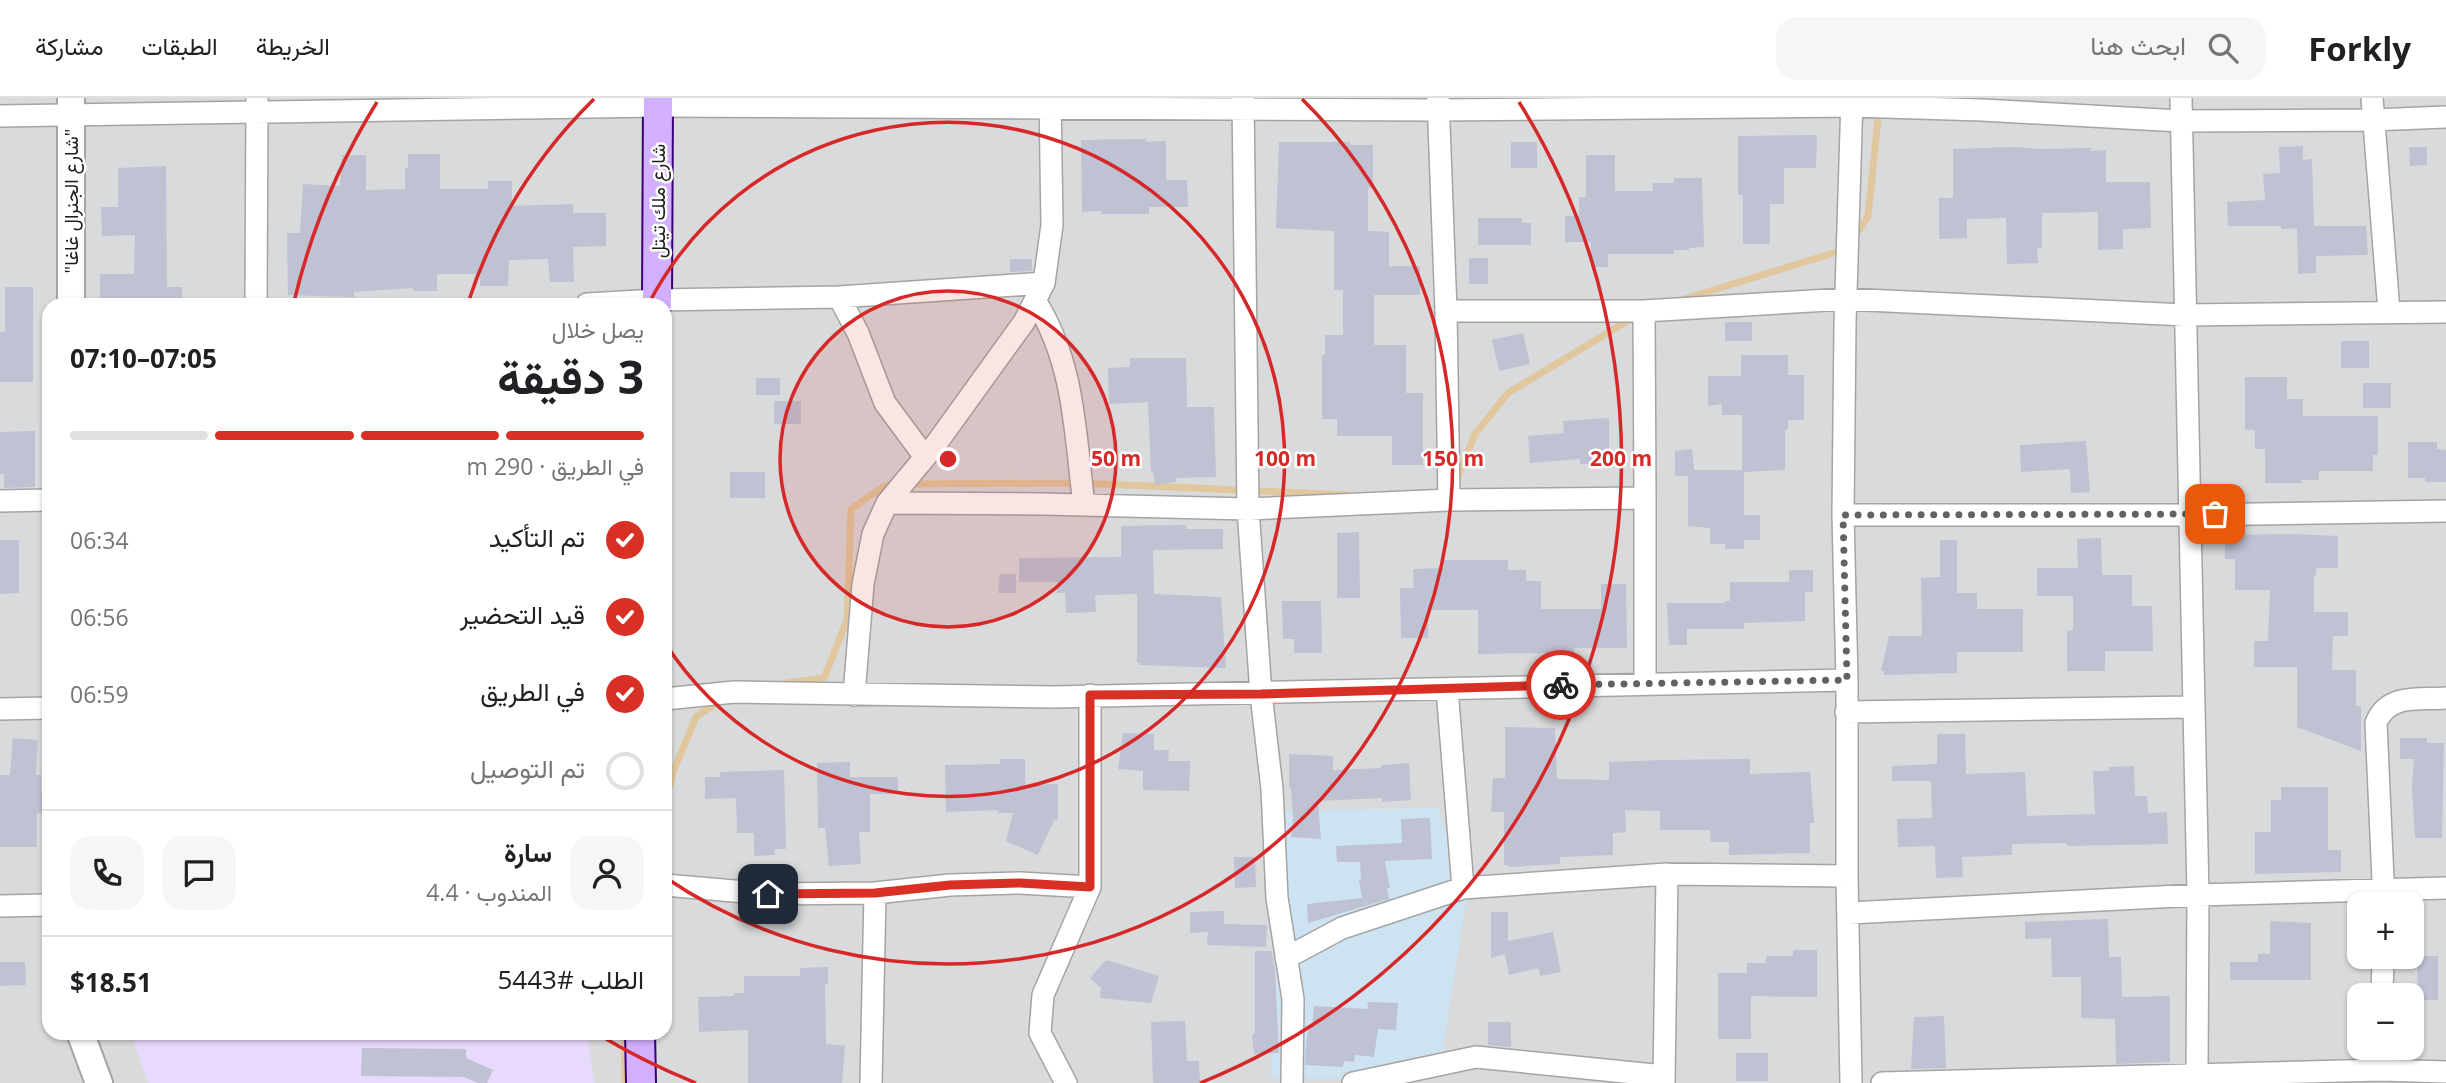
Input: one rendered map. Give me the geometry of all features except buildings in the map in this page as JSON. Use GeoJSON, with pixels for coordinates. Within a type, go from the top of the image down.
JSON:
{"type":"FeatureCollection","features":[{"type":"Feature","properties":{"kind":"main road","name":"شارع ملك تيتل"},"geometry":{"type":"LineString","coordinates":[[657,298],[658,102]]}},
{"type":"Feature","properties":{"kind":"main road"},"geometry":{"type":"LineString","coordinates":[[640,1040],[641,1083]]}},
{"type":"Feature","properties":{"kind":"street"},"geometry":{"type":"LineString","coordinates":[[2181,98],[2198,895],[2197,1076]]}},
{"type":"Feature","properties":{"kind":"street"},"geometry":{"type":"LineString","coordinates":[[2372,98],[2389,311]]}},
{"type":"Feature","properties":{"kind":"street"},"geometry":{"type":"LineString","coordinates":[[0,116],[71,106],[658,102],[1852,102],[1982,104],[2180,121],[2446,117]]}},
{"type":"Feature","properties":{"kind":"street"},"geometry":{"type":"LineString","coordinates":[[854,695],[863,584],[873,534],[887,503],[925,457],[1024,323],[1040,293],[1052,225],[1050,102]]}},
{"type":"Feature","properties":{"kind":"street"},"geometry":{"type":"LineString","coordinates":[[1851,1083],[1843,515],[1852,102]]}},
{"type":"Feature","properties":{"kind":"street"},"geometry":{"type":"LineString","coordinates":[[1243,104],[1248,509],[1261,694],[1272,789],[1277,898],[1293,999],[1292,1083]]}},
{"type":"Feature","properties":{"kind":"street"},"geometry":{"type":"LineString","coordinates":[[1438,104],[1446,311],[1449,500]]}},
{"type":"Feature","properties":{"kind":"street"},"geometry":{"type":"LineString","coordinates":[[256,298],[257,105]]}},
{"type":"Feature","properties":{"kind":"street","name":"\"شارع الجنرال غاغا\""},"geometry":{"type":"LineString","coordinates":[[71,106],[71,298]]}},
{"type":"Feature","properties":{"kind":"street"},"geometry":{"type":"LineString","coordinates":[[672,302],[1040,293]]}},
{"type":"Feature","properties":{"kind":"street"},"geometry":{"type":"LineString","coordinates":[[1040,293],[1060,350],[1072,401],[1084,505]]}},
{"type":"Feature","properties":{"kind":"street"},"geometry":{"type":"LineString","coordinates":[[839,297],[858,333],[885,403],[925,457]]}},
{"type":"Feature","properties":{"kind":"street"},"geometry":{"type":"LineString","coordinates":[[1446,311],[1643,311],[1846,299],[2185,315],[2446,312]]}},
{"type":"Feature","properties":{"kind":"street"},"geometry":{"type":"LineString","coordinates":[[1643,311],[1645,683]]}},
{"type":"Feature","properties":{"kind":"street"},"geometry":{"type":"LineString","coordinates":[[887,503],[1248,509],[1449,500],[1645,498]]}},
{"type":"Feature","properties":{"kind":"street"},"geometry":{"type":"LineString","coordinates":[[0,502],[42,500]]}},
{"type":"Feature","properties":{"kind":"street"},"geometry":{"type":"LineString","coordinates":[[1843,515],[2189,515],[2446,511]]}},
{"type":"Feature","properties":{"kind":"street"},"geometry":{"type":"LineString","coordinates":[[672,698],[734,692],[854,695],[1261,694],[1847,680]]}},
{"type":"Feature","properties":{"kind":"street"},"geometry":{"type":"LineString","coordinates":[[1447,689],[1463,888]]}},
{"type":"Feature","properties":{"kind":"street"},"geometry":{"type":"LineString","coordinates":[[1066,1083],[1040,1033],[1043,995],[1090,887],[1090,695]]}},
{"type":"Feature","properties":{"kind":"street"},"geometry":{"type":"LineString","coordinates":[[2384,892],[2376,723],[2381,712],[2396,701],[2446,698]]}},
{"type":"Feature","properties":{"kind":"street"},"geometry":{"type":"LineString","coordinates":[[1846,712],[2194,707]]}},
{"type":"Feature","properties":{"kind":"street"},"geometry":{"type":"LineString","coordinates":[[0,709],[42,708]]}},
{"type":"Feature","properties":{"kind":"street"},"geometry":{"type":"LineString","coordinates":[[1286,958],[1342,928],[1463,888],[1667,874],[1847,876]]}},
{"type":"Feature","properties":{"kind":"street"},"geometry":{"type":"LineString","coordinates":[[1353,1083],[1476,1056],[1664,1080],[1667,874]]}},
{"type":"Feature","properties":{"kind":"street"},"geometry":{"type":"LineString","coordinates":[[672,886],[768,894],[875,893],[950,885],[1020,883],[1090,887]]}},
{"type":"Feature","properties":{"kind":"street"},"geometry":{"type":"LineString","coordinates":[[2418,892],[2446,888]]}},
{"type":"Feature","properties":{"kind":"street"},"geometry":{"type":"LineString","coordinates":[[871,1083],[875,893]]}},
{"type":"Feature","properties":{"kind":"street"},"geometry":{"type":"LineString","coordinates":[[1849,913],[2198,895],[2347,897]]}},
{"type":"Feature","properties":{"kind":"street"},"geometry":{"type":"LineString","coordinates":[[0,906],[42,905]]}},
{"type":"Feature","properties":{"kind":"street"},"geometry":{"type":"LineString","coordinates":[[77,1083],[78,1040]]}},
{"type":"Feature","properties":{"kind":"street"},"geometry":{"type":"LineString","coordinates":[[81,1040],[99,1083]]}},
{"type":"Feature","properties":{"kind":"street"},"geometry":{"type":"LineString","coordinates":[[2381,1060],[2381,1070]]}},
{"type":"Feature","properties":{"kind":"street"},"geometry":{"type":"LineString","coordinates":[[1881,1083],[2381,1070],[2446,1072]]}},
{"type":"Feature","properties":{"kind":"shaded area"},"geometry":{"type":"Polygon","coordinates":[[[0,98],[2446,98],[2446,1083],[0,1083],[0,98]]]}},
{"type":"Feature","properties":{"kind":"shaded area"},"geometry":{"type":"Polygon","coordinates":[[[1438,808],[1466,901],[1438,1078],[1271,1078],[1286,811],[1438,808]]]}},
{"type":"Feature","properties":{"kind":"shaded area"},"geometry":{"type":"Polygon","coordinates":[[[133,1040],[588,1040],[594,1083],[148,1083],[133,1040]]]}},
{"type":"Feature","properties":{"kind":"waterway"},"geometry":{"type":"LineString","coordinates":[[1853,239],[1868,216],[1879,109]]}},
{"type":"Feature","properties":{"kind":"waterway"},"geometry":{"type":"LineString","coordinates":[[1681,300],[1843,250]]}},
{"type":"Feature","properties":{"kind":"waterway"},"geometry":{"type":"LineString","coordinates":[[1456,481],[1475,434],[1508,393],[1634,317]]}},
{"type":"Feature","properties":{"kind":"waterway"},"geometry":{"type":"LineString","coordinates":[[909,484],[1081,483],[1348,495]]}},
{"type":"Feature","properties":{"kind":"waterway"},"geometry":{"type":"LineString","coordinates":[[787,683],[824,678],[847,620],[851,509],[884,486],[897,485]]}},
{"type":"Feature","properties":{"kind":"waterway"},"geometry":{"type":"LineString","coordinates":[[672,777],[696,717],[722,699]]}},
{"type":"Feature","properties":{"kind":"waterway"},"geometry":{"type":"LineString","coordinates":[[624,1040],[625,1083]]}},
{"type":"Feature","properties":{"kind":"way so far"},"geometry":{"type":"LineString","coordinates":[[1561,685],[1847,680],[1843,515],[2215,514]]}},
{"type":"Feature","properties":{"kind":"route"},"geometry":{"type":"LineString","coordinates":[[768,894],[875,893],[950,885],[1020,883],[1090,887],[1090,695],[1261,694],[1561,685]]}}]}
